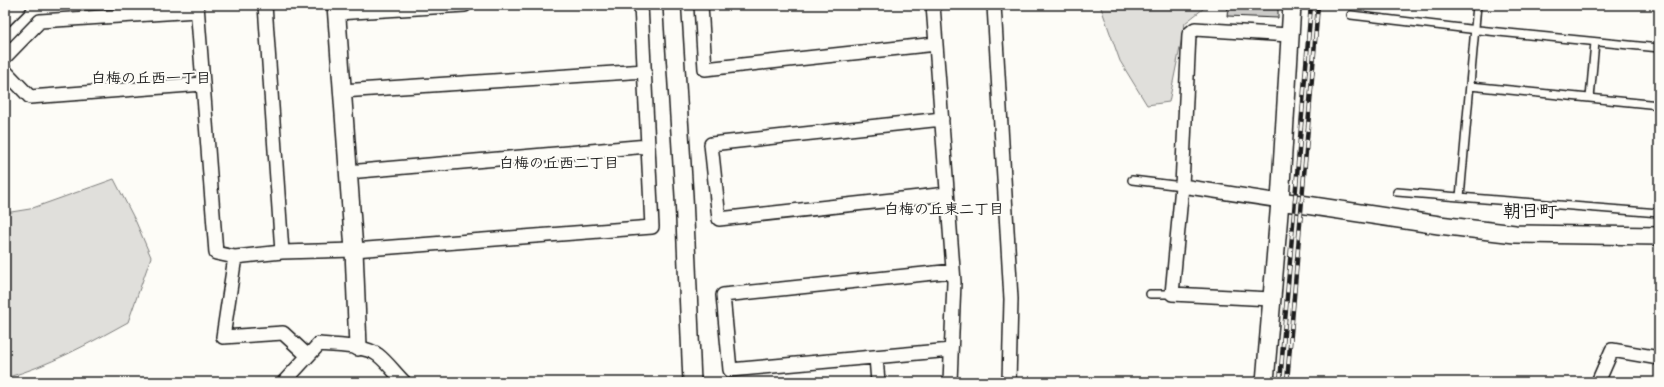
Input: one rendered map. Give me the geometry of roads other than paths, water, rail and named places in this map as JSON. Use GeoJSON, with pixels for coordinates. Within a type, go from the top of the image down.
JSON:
{"type":"FeatureCollection","features":[{"type":"Feature","properties":{"kind":"street"},"geometry":{"type":"LineString","coordinates":[[5,20],[20,5]]}},
{"type":"Feature","properties":{"kind":"street"},"geometry":{"type":"LineString","coordinates":[[265,5],[282,252]]}},
{"type":"Feature","properties":{"kind":"street"},"geometry":{"type":"LineString","coordinates":[[358,347],[354,250],[336,9],[465,5]]}},
{"type":"Feature","properties":{"kind":"street"},"geometry":{"type":"LineString","coordinates":[[5,57],[40,21],[197,8],[216,253],[235,257],[282,252],[354,250],[652,227],[641,5]]}},
{"type":"Feature","properties":{"kind":"street"},"geometry":{"type":"LineString","coordinates":[[672,5],[684,196],[692,382]]}},
{"type":"Feature","properties":{"kind":"street"},"geometry":{"type":"LineString","coordinates":[[701,5],[705,69],[936,44]]}},
{"type":"Feature","properties":{"kind":"street"},"geometry":{"type":"LineString","coordinates":[[933,5],[954,282],[950,382]]}},
{"type":"Feature","properties":{"kind":"street"},"geometry":{"type":"LineString","coordinates":[[994,5],[1011,299],[1009,382]]}},
{"type":"Feature","properties":{"kind":"street"},"geometry":{"type":"LineString","coordinates":[[1264,382],[1280,201],[1292,5]]}},
{"type":"Feature","properties":{"kind":"street"},"geometry":{"type":"LineString","coordinates":[[1271,299],[1172,294],[1182,186],[1189,34],[1195,29],[1289,35]]}},
{"type":"Feature","properties":{"kind":"street"},"geometry":{"type":"LineString","coordinates":[[5,71],[30,97],[203,84]]}},
{"type":"Feature","properties":{"kind":"street"},"geometry":{"type":"LineString","coordinates":[[342,92],[645,71]]}},
{"type":"Feature","properties":{"kind":"street"},"geometry":{"type":"LineString","coordinates":[[942,119],[711,144],[718,219],[947,194]]}},
{"type":"Feature","properties":{"kind":"street"},"geometry":{"type":"LineString","coordinates":[[348,172],[648,146]]}},
{"type":"Feature","properties":{"kind":"street"},"geometry":{"type":"LineString","coordinates":[[1182,186],[1439,225],[1516,234],[1659,236]]}},
{"type":"Feature","properties":{"kind":"street"},"geometry":{"type":"LineString","coordinates":[[235,257],[223,337],[284,333],[308,356]]}},
{"type":"Feature","properties":{"kind":"street"},"geometry":{"type":"LineString","coordinates":[[951,350],[730,370],[723,295],[953,271]]}},
{"type":"Feature","properties":{"kind":"street"},"geometry":{"type":"LineString","coordinates":[[284,382],[319,344],[358,347],[377,354],[404,382]]}},
{"type":"Feature","properties":{"kind":"street"},"geometry":{"type":"LineString","coordinates":[[1598,382],[1612,350],[1659,358]]}},
{"type":"Feature","properties":{"kind":"street"},"geometry":{"type":"LineString","coordinates":[[876,357],[878,382]]}},
{"type":"Feature","properties":{"kind":"lane"},"geometry":{"type":"LineString","coordinates":[[1460,197],[1477,5]]}},
{"type":"Feature","properties":{"kind":"lane"},"geometry":{"type":"LineString","coordinates":[[1351,15],[1475,30],[1659,48]]}},
{"type":"Feature","properties":{"kind":"lane"},"geometry":{"type":"LineString","coordinates":[[1590,98],[1595,42]]}},
{"type":"Feature","properties":{"kind":"lane"},"geometry":{"type":"LineString","coordinates":[[1470,86],[1659,105]]}},
{"type":"Feature","properties":{"kind":"lane"},"geometry":{"type":"LineString","coordinates":[[1132,180],[1182,186]]}},
{"type":"Feature","properties":{"kind":"lane"},"geometry":{"type":"LineString","coordinates":[[1397,192],[1659,213]]}},
{"type":"Feature","properties":{"kind":"lane"},"geometry":{"type":"LineString","coordinates":[[1150,294],[1172,294]]}},
{"type":"Feature","properties":{"kind":"railway"},"geometry":{"type":"LineString","coordinates":[[1280,382],[1311,5]]}},
{"type":"Feature","properties":{"kind":"railway"},"geometry":{"type":"LineString","coordinates":[[1287,382],[1318,5]]}},
{"type":"Feature","properties":{"kind":"district","name":"白梅の丘西一丁目"},"geometry":{"type":"Point","coordinates":[151,78]}},
{"type":"Feature","properties":{"kind":"district","name":"白梅の丘西二丁目"},"geometry":{"type":"Point","coordinates":[559,163]}},
{"type":"Feature","properties":{"kind":"district","name":"白梅の丘東二丁目"},"geometry":{"type":"Point","coordinates":[944,209]}},
{"type":"Feature","properties":{"kind":"district","name":"朝日町"},"geometry":{"type":"Point","coordinates":[1530,211]}}]}
